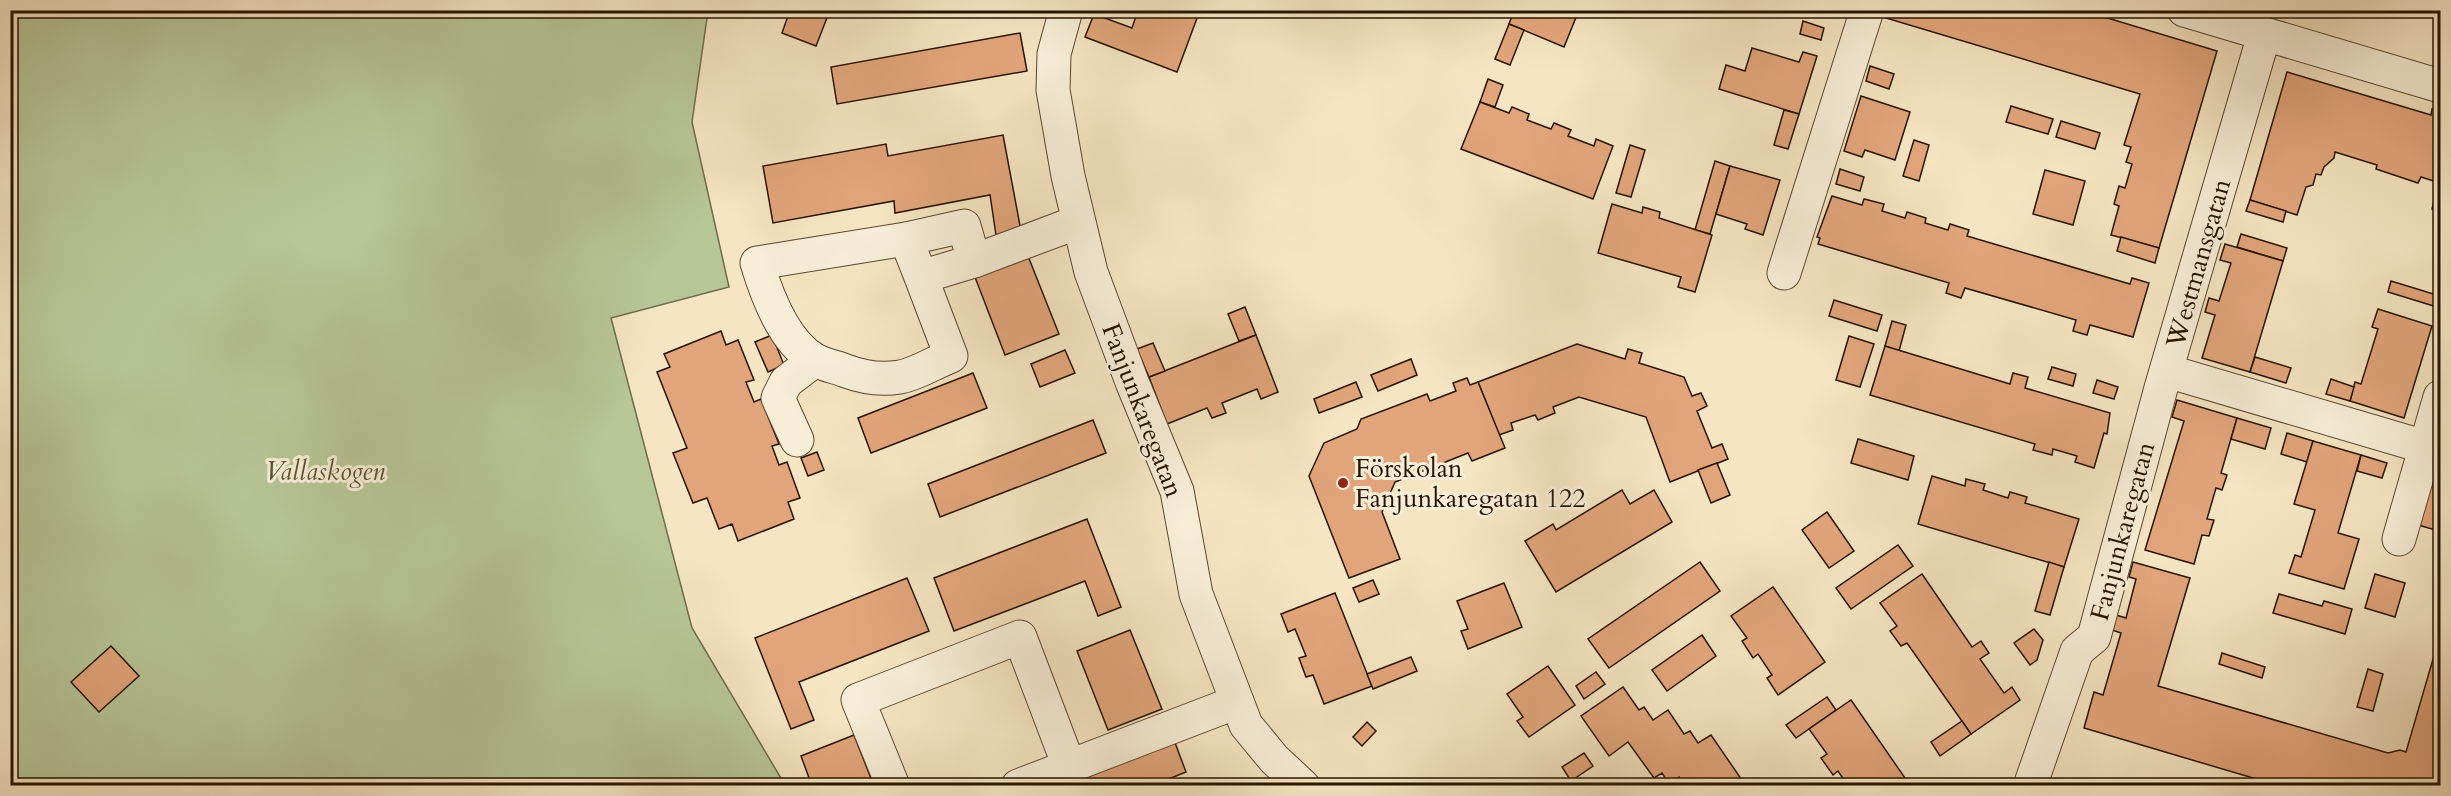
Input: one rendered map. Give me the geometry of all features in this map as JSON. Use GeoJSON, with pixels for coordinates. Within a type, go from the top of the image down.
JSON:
{"type":"FeatureCollection","features":[{"type":"Feature","properties":{"kind":"street","name":"Fanjunkaregatan"},"geometry":{"type":"LineString","coordinates":[[1066,10],[1054,54],[1053,90],[1078,222],[1095,283],[1132,382],[1178,491],[1196,594],[1246,725],[1259,743],[1303,786]]}},
{"type":"Feature","properties":{"kind":"street"},"geometry":{"type":"LineString","coordinates":[[1784,273],[1867,10]]}},
{"type":"Feature","properties":{"kind":"street"},"geometry":{"type":"LineString","coordinates":[[2184,10],[2440,86]]}},
{"type":"Feature","properties":{"kind":"street","name":"Westmansgatan"},"geometry":{"type":"LineString","coordinates":[[2264,35],[2167,371],[2425,447]]}},
{"type":"Feature","properties":{"kind":"street"},"geometry":{"type":"LineString","coordinates":[[921,278],[1078,222]]}},
{"type":"Feature","properties":{"kind":"street"},"geometry":{"type":"LineString","coordinates":[[906,239],[951,356],[901,377],[875,378],[815,360],[796,342],[782,323],[767,296],[757,263],[906,239],[964,226],[974,261]]}},
{"type":"Feature","properties":{"kind":"street"},"geometry":{"type":"LineString","coordinates":[[797,440],[778,398],[786,382],[815,360]]}},
{"type":"Feature","properties":{"kind":"street","name":"Fanjunkaregatan"},"geometry":{"type":"LineString","coordinates":[[2030,786],[2077,651],[2094,637],[2167,371]]}},
{"type":"Feature","properties":{"kind":"street"},"geometry":{"type":"LineString","coordinates":[[2399,539],[2440,397]]}},
{"type":"Feature","properties":{"kind":"street"},"geometry":{"type":"LineString","coordinates":[[893,786],[858,700],[1020,637],[1069,766]]}},
{"type":"Feature","properties":{"kind":"street"},"geometry":{"type":"LineString","coordinates":[[1018,786],[1238,702]]}},
{"type":"Feature","properties":{"kind":"green space","name":"Vallaskogen"},"geometry":{"type":"Polygon","coordinates":[[[10,11],[708,11],[692,122],[729,287],[611,318],[692,628],[785,785],[11,785],[10,11]]]}},
{"type":"Feature","properties":{"kind":"building"},"geometry":{"type":"Polygon","coordinates":[[[790,10],[830,10],[816,46],[782,33],[790,10]]]}},
{"type":"Feature","properties":{"kind":"building"},"geometry":{"type":"Polygon","coordinates":[[[1138,10],[1200,10],[1177,72],[1085,37],[1094,14],[1132,28],[1138,10]]]}},
{"type":"Feature","properties":{"kind":"building"},"geometry":{"type":"Polygon","coordinates":[[[1514,10],[1579,10],[1564,47],[1509,24],[1514,10]]]}},
{"type":"Feature","properties":{"kind":"building"},"geometry":{"type":"Polygon","coordinates":[[[1888,10],[2081,10],[2217,51],[2159,248],[2111,235],[2119,206],[2114,204],[2119,186],[2125,188],[2132,164],[2126,162],[2131,147],[2124,145],[2140,94],[1886,18],[1888,10]]]}},
{"type":"Feature","properties":{"kind":"building"},"geometry":{"type":"Polygon","coordinates":[[[1803,21],[1824,28],[1821,40],[1800,34],[1803,21]]]}},
{"type":"Feature","properties":{"kind":"building"},"geometry":{"type":"Polygon","coordinates":[[[1509,24],[1524,30],[1510,65],[1495,59],[1509,24]]]}},
{"type":"Feature","properties":{"kind":"building"},"geometry":{"type":"Polygon","coordinates":[[[1020,33],[1027,71],[837,104],[831,67],[1020,33]]]}},
{"type":"Feature","properties":{"kind":"building"},"geometry":{"type":"Polygon","coordinates":[[[1752,48],[1799,62],[1803,52],[1817,56],[1799,114],[1719,89],[1726,65],[1745,71],[1752,48]]]}},
{"type":"Feature","properties":{"kind":"building"},"geometry":{"type":"Polygon","coordinates":[[[1870,66],[1894,74],[1889,89],[1866,81],[1870,66]]]}},
{"type":"Feature","properties":{"kind":"building"},"geometry":{"type":"Polygon","coordinates":[[[2287,72],[2431,115],[2432,109],[2440,111],[2440,183],[2421,177],[2418,183],[2376,169],[2377,165],[2335,152],[2334,158],[2324,167],[2321,175],[2316,174],[2313,185],[2306,187],[2297,215],[2250,200],[2287,72]]]}},
{"type":"Feature","properties":{"kind":"building"},"geometry":{"type":"Polygon","coordinates":[[[1488,79],[1503,85],[1495,107],[1480,102],[1488,79]]]}},
{"type":"Feature","properties":{"kind":"building"},"geometry":{"type":"Polygon","coordinates":[[[1861,96],[1910,112],[1895,160],[1865,150],[1862,157],[1844,151],[1861,96]]]}},
{"type":"Feature","properties":{"kind":"building"},"geometry":{"type":"Polygon","coordinates":[[[1480,102],[1509,113],[1512,107],[1529,114],[1527,120],[1551,129],[1554,123],[1571,130],[1568,136],[1594,146],[1596,139],[1613,146],[1593,199],[1461,149],[1480,102]]]}},
{"type":"Feature","properties":{"kind":"building"},"geometry":{"type":"Polygon","coordinates":[[[2011,106],[2053,119],[2048,134],[2006,122],[2011,106]]]}},
{"type":"Feature","properties":{"kind":"building"},"geometry":{"type":"Polygon","coordinates":[[[1784,110],[1799,114],[1788,149],[1774,145],[1784,110]]]}},
{"type":"Feature","properties":{"kind":"building"},"geometry":{"type":"Polygon","coordinates":[[[2061,121],[2100,133],[2095,149],[2056,137],[2061,121]]]}},
{"type":"Feature","properties":{"kind":"building"},"geometry":{"type":"Polygon","coordinates":[[[1003,135],[1021,231],[996,235],[990,195],[895,213],[894,201],[773,223],[763,166],[886,144],[888,156],[1003,135]]]}},
{"type":"Feature","properties":{"kind":"building"},"geometry":{"type":"Polygon","coordinates":[[[1914,140],[1929,145],[1919,181],[1903,176],[1914,140]]]}},
{"type":"Feature","properties":{"kind":"building"},"geometry":{"type":"Polygon","coordinates":[[[1630,145],[1645,150],[1631,197],[1616,193],[1630,145]]]}},
{"type":"Feature","properties":{"kind":"building"},"geometry":{"type":"Polygon","coordinates":[[[1715,161],[1730,166],[1710,234],[1695,230],[1715,161]]]}},
{"type":"Feature","properties":{"kind":"building"},"geometry":{"type":"Polygon","coordinates":[[[1730,166],[1780,180],[1763,235],[1745,229],[1747,224],[1716,214],[1730,166]]]}},
{"type":"Feature","properties":{"kind":"building"},"geometry":{"type":"Polygon","coordinates":[[[1840,169],[1864,177],[1860,191],[1836,184],[1840,169]]]}},
{"type":"Feature","properties":{"kind":"building"},"geometry":{"type":"Polygon","coordinates":[[[2045,170],[2085,181],[2073,225],[2033,214],[2045,170]]]}},
{"type":"Feature","properties":{"kind":"building"},"geometry":{"type":"Polygon","coordinates":[[[1832,196],[1862,205],[1864,199],[1884,204],[1882,211],[1905,218],[1907,212],[1926,218],[1925,223],[1948,230],[1950,224],[1969,230],[1967,236],[2130,284],[2132,278],[2149,283],[2133,337],[2090,325],[2087,335],[2073,331],[2076,320],[1965,288],[1961,298],[1946,293],[1949,283],[1818,244],[1820,238],[1817,237],[1832,196]]]}},
{"type":"Feature","properties":{"kind":"building"},"geometry":{"type":"Polygon","coordinates":[[[2435,197],[2440,198],[2440,212],[2432,209],[2435,197]]]}},
{"type":"Feature","properties":{"kind":"building"},"geometry":{"type":"Polygon","coordinates":[[[2250,200],[2286,211],[2283,222],[2246,211],[2250,200]]]}},
{"type":"Feature","properties":{"kind":"building"},"geometry":{"type":"Polygon","coordinates":[[[1612,204],[1642,213],[1643,207],[1660,212],[1659,218],[1712,235],[1695,292],[1678,287],[1681,277],[1598,253],[1612,204]]]}},
{"type":"Feature","properties":{"kind":"building"},"geometry":{"type":"Polygon","coordinates":[[[2241,234],[2287,248],[2283,261],[2237,247],[2241,234]]]}},
{"type":"Feature","properties":{"kind":"building"},"geometry":{"type":"Polygon","coordinates":[[[2121,237],[2159,248],[2155,263],[2117,251],[2121,237]]]}},
{"type":"Feature","properties":{"kind":"building"},"geometry":{"type":"Polygon","coordinates":[[[2225,244],[2283,261],[2250,372],[2202,358],[2215,315],[2205,312],[2209,298],[2219,301],[2231,263],[2220,260],[2225,244]]]}},
{"type":"Feature","properties":{"kind":"building"},"geometry":{"type":"Polygon","coordinates":[[[1026,251],[1059,334],[1005,355],[973,272],[1026,251]]]}},
{"type":"Feature","properties":{"kind":"building"},"geometry":{"type":"Polygon","coordinates":[[[2391,281],[2440,296],[2437,307],[2388,292],[2391,281]]]}},
{"type":"Feature","properties":{"kind":"building"},"geometry":{"type":"Polygon","coordinates":[[[1834,300],[1882,315],[1877,331],[1829,316],[1834,300]]]}},
{"type":"Feature","properties":{"kind":"building"},"geometry":{"type":"Polygon","coordinates":[[[1245,307],[1256,335],[1239,341],[1228,314],[1245,307]]]}},
{"type":"Feature","properties":{"kind":"building"},"geometry":{"type":"Polygon","coordinates":[[[2378,309],[2432,326],[2404,418],[2350,401],[2355,382],[2361,384],[2378,329],[2372,327],[2378,309]]]}},
{"type":"Feature","properties":{"kind":"building"},"geometry":{"type":"Polygon","coordinates":[[[1892,321],[1906,325],[1899,351],[1885,346],[1892,321]]]}},
{"type":"Feature","properties":{"kind":"building"},"geometry":{"type":"Polygon","coordinates":[[[721,331],[726,345],[738,340],[754,380],[746,382],[754,402],[761,399],[779,444],[772,446],[779,465],[787,462],[800,498],[788,502],[794,519],[738,541],[732,524],[719,529],[707,498],[693,503],[673,453],[687,448],[657,372],[670,367],[664,354],[721,331]]]}},
{"type":"Feature","properties":{"kind":"building"},"geometry":{"type":"Polygon","coordinates":[[[772,335],[784,365],[768,372],[755,342],[772,335]]]}},
{"type":"Feature","properties":{"kind":"building"},"geometry":{"type":"Polygon","coordinates":[[[1256,335],[1278,392],[1261,399],[1257,389],[1222,403],[1226,413],[1212,418],[1207,408],[1167,424],[1149,377],[1256,335]]]}},
{"type":"Feature","properties":{"kind":"building"},"geometry":{"type":"Polygon","coordinates":[[[1849,336],[1874,344],[1860,387],[1836,380],[1849,336]]]}},
{"type":"Feature","properties":{"kind":"building"},"geometry":{"type":"Polygon","coordinates":[[[1153,343],[1165,371],[1149,377],[1137,349],[1153,343]]]}},
{"type":"Feature","properties":{"kind":"building"},"geometry":{"type":"Polygon","coordinates":[[[1577,344],[1625,359],[1628,349],[1642,353],[1639,363],[1684,377],[1692,396],[1701,393],[1707,406],[1697,411],[1712,448],[1722,444],[1728,459],[1670,482],[1646,417],[1579,397],[1553,407],[1555,413],[1538,420],[1535,415],[1511,423],[1513,430],[1499,435],[1478,382],[1577,344]]]}},
{"type":"Feature","properties":{"kind":"building"},"geometry":{"type":"Polygon","coordinates":[[[1885,346],[2010,384],[2013,373],[2028,377],[2025,388],[2110,413],[2107,434],[2104,433],[2094,468],[2075,462],[2077,456],[2053,449],[2052,455],[2033,450],[2035,444],[1870,395],[1885,346]]]}},
{"type":"Feature","properties":{"kind":"building"},"geometry":{"type":"Polygon","coordinates":[[[1065,350],[1075,373],[1040,387],[1031,364],[1065,350]]]}},
{"type":"Feature","properties":{"kind":"building"},"geometry":{"type":"Polygon","coordinates":[[[2255,357],[2291,368],[2286,383],[2250,372],[2255,357]]]}},
{"type":"Feature","properties":{"kind":"building"},"geometry":{"type":"Polygon","coordinates":[[[1411,359],[1417,375],[1378,391],[1371,375],[1411,359]]]}},
{"type":"Feature","properties":{"kind":"building"},"geometry":{"type":"Polygon","coordinates":[[[2052,367],[2076,374],[2073,386],[2048,379],[2052,367]]]}},
{"type":"Feature","properties":{"kind":"building"},"geometry":{"type":"Polygon","coordinates":[[[973,373],[987,408],[871,453],[858,418],[973,373]]]}},
{"type":"Feature","properties":{"kind":"building"},"geometry":{"type":"Polygon","coordinates":[[[1467,378],[1470,385],[1478,382],[1505,448],[1472,461],[1468,453],[1395,482],[1382,512],[1400,559],[1349,578],[1309,476],[1324,443],[1357,429],[1361,419],[1427,394],[1430,401],[1456,391],[1453,383],[1467,378]]]}},
{"type":"Feature","properties":{"kind":"building"},"geometry":{"type":"Polygon","coordinates":[[[2331,379],[2354,387],[2350,401],[2326,394],[2331,379]]]}},
{"type":"Feature","properties":{"kind":"building"},"geometry":{"type":"Polygon","coordinates":[[[2097,380],[2118,387],[2114,399],[2093,393],[2097,380]]]}},
{"type":"Feature","properties":{"kind":"building"},"geometry":{"type":"Polygon","coordinates":[[[1356,382],[1362,397],[1319,413],[1314,399],[1356,382]]]}},
{"type":"Feature","properties":{"kind":"building"},"geometry":{"type":"Polygon","coordinates":[[[2177,400],[2237,418],[2221,473],[2227,475],[2222,490],[2216,488],[2207,519],[2214,520],[2209,536],[2202,535],[2194,564],[2145,550],[2184,421],[2172,417],[2177,400]]]}},
{"type":"Feature","properties":{"kind":"building"},"geometry":{"type":"Polygon","coordinates":[[[2237,418],[2271,428],[2265,449],[2231,439],[2237,418]]]}},
{"type":"Feature","properties":{"kind":"building"},"geometry":{"type":"Polygon","coordinates":[[[1093,420],[1106,453],[940,517],[928,484],[1093,420]]]}},
{"type":"Feature","properties":{"kind":"building"},"geometry":{"type":"Polygon","coordinates":[[[2287,433],[2313,441],[2307,462],[2281,454],[2287,433]]]}},
{"type":"Feature","properties":{"kind":"building"},"geometry":{"type":"Polygon","coordinates":[[[1858,439],[1914,456],[1908,480],[1851,463],[1858,439]]]}},
{"type":"Feature","properties":{"kind":"building"},"geometry":{"type":"Polygon","coordinates":[[[2313,441],[2361,455],[2338,533],[2359,539],[2344,589],[2289,573],[2295,555],[2301,557],[2315,510],[2294,504],[2313,441]]]}},
{"type":"Feature","properties":{"kind":"building"},"geometry":{"type":"Polygon","coordinates":[[[2440,450],[2440,541],[2437,540],[2439,531],[2418,525],[2440,450]]]}},
{"type":"Feature","properties":{"kind":"building"},"geometry":{"type":"Polygon","coordinates":[[[817,452],[824,470],[808,476],[801,458],[817,452]]]}},
{"type":"Feature","properties":{"kind":"building"},"geometry":{"type":"Polygon","coordinates":[[[2361,455],[2387,463],[2382,478],[2357,471],[2361,455]]]}},
{"type":"Feature","properties":{"kind":"building"},"geometry":{"type":"Polygon","coordinates":[[[1717,463],[1730,495],[1711,503],[1698,470],[1717,463]]]}},
{"type":"Feature","properties":{"kind":"building"},"geometry":{"type":"Polygon","coordinates":[[[1932,476],[1965,486],[1966,479],[1985,484],[1983,490],[2008,498],[2010,492],[2027,497],[2025,503],[2079,519],[2064,567],[1918,524],[1932,476]]]}},
{"type":"Feature","properties":{"kind":"building"},"geometry":{"type":"Polygon","coordinates":[[[1622,490],[1630,504],[1654,490],[1672,522],[1556,592],[1525,541],[1553,524],[1556,530],[1622,490]]]}},
{"type":"Feature","properties":{"kind":"building"},"geometry":{"type":"Polygon","coordinates":[[[1827,512],[1854,551],[1829,568],[1802,530],[1827,512]]]}},
{"type":"Feature","properties":{"kind":"building"},"geometry":{"type":"Polygon","coordinates":[[[1087,519],[1121,607],[1098,616],[1085,581],[954,631],[934,578],[1087,519]]]}},
{"type":"Feature","properties":{"kind":"building"},"geometry":{"type":"Polygon","coordinates":[[[1898,545],[1913,566],[1851,609],[1836,588],[1898,545]]]}},
{"type":"Feature","properties":{"kind":"building"},"geometry":{"type":"Polygon","coordinates":[[[1700,562],[1720,591],[1609,668],[1588,639],[1700,562]]]}},
{"type":"Feature","properties":{"kind":"building"},"geometry":{"type":"Polygon","coordinates":[[[2049,562],[2064,567],[2050,615],[2035,611],[2049,562]]]}},
{"type":"Feature","properties":{"kind":"building"},"geometry":{"type":"Polygon","coordinates":[[[2133,562],[2190,578],[2158,686],[2388,753],[2400,750],[2406,752],[2440,635],[2440,786],[2280,786],[2084,728],[2094,692],[2103,695],[2121,633],[2112,630],[2116,615],[2126,618],[2136,579],[2129,577],[2133,562]]]}},
{"type":"Feature","properties":{"kind":"building"},"geometry":{"type":"Polygon","coordinates":[[[1922,574],[1972,647],[1981,641],[1989,653],[1980,659],[2004,693],[2012,687],[2020,700],[1971,734],[1907,643],[1901,646],[1890,631],[1897,626],[1880,603],[1922,574]]]}},
{"type":"Feature","properties":{"kind":"building"},"geometry":{"type":"Polygon","coordinates":[[[2375,574],[2405,583],[2395,617],[2365,608],[2375,574]]]}},
{"type":"Feature","properties":{"kind":"building"},"geometry":{"type":"Polygon","coordinates":[[[907,578],[929,631],[799,682],[814,720],[791,729],[755,638],[907,578]]]}},
{"type":"Feature","properties":{"kind":"building"},"geometry":{"type":"Polygon","coordinates":[[[1373,580],[1379,594],[1359,602],[1353,588],[1373,580]]]}},
{"type":"Feature","properties":{"kind":"building"},"geometry":{"type":"Polygon","coordinates":[[[1504,583],[1522,627],[1468,649],[1461,631],[1468,629],[1457,601],[1504,583]]]}},
{"type":"Feature","properties":{"kind":"building"},"geometry":{"type":"Polygon","coordinates":[[[1773,587],[1825,662],[1778,695],[1767,678],[1772,675],[1758,654],[1753,658],[1742,641],[1747,638],[1731,616],[1773,587]]]}},
{"type":"Feature","properties":{"kind":"building"},"geometry":{"type":"Polygon","coordinates":[[[1335,593],[1372,686],[1324,704],[1313,675],[1306,677],[1299,658],[1306,656],[1295,629],[1288,632],[1281,614],[1335,593]]]}},
{"type":"Feature","properties":{"kind":"building"},"geometry":{"type":"Polygon","coordinates":[[[2279,594],[2322,606],[2324,601],[2352,609],[2345,634],[2273,613],[2279,594]]]}},
{"type":"Feature","properties":{"kind":"building"},"geometry":{"type":"Polygon","coordinates":[[[2034,629],[2043,640],[2037,660],[2030,665],[2014,643],[2034,629]]]}},
{"type":"Feature","properties":{"kind":"building"},"geometry":{"type":"Polygon","coordinates":[[[1130,630],[1162,709],[1108,730],[1077,651],[1130,630]]]}},
{"type":"Feature","properties":{"kind":"building"},"geometry":{"type":"Polygon","coordinates":[[[1702,635],[1716,656],[1667,691],[1652,670],[1702,635]]]}},
{"type":"Feature","properties":{"kind":"building"},"geometry":{"type":"Polygon","coordinates":[[[111,646],[139,676],[99,712],[71,682],[111,646]]]}},
{"type":"Feature","properties":{"kind":"building"},"geometry":{"type":"Polygon","coordinates":[[[2222,653],[2265,667],[2262,678],[2219,664],[2222,653]]]}},
{"type":"Feature","properties":{"kind":"building"},"geometry":{"type":"Polygon","coordinates":[[[1411,657],[1417,671],[1373,689],[1367,674],[1411,657]]]}},
{"type":"Feature","properties":{"kind":"building"},"geometry":{"type":"Polygon","coordinates":[[[1548,666],[1575,705],[1529,737],[1517,721],[1523,717],[1507,694],[1548,666]]]}},
{"type":"Feature","properties":{"kind":"building"},"geometry":{"type":"Polygon","coordinates":[[[2368,669],[2383,674],[2373,711],[2357,707],[2368,669]]]}},
{"type":"Feature","properties":{"kind":"building"},"geometry":{"type":"Polygon","coordinates":[[[1596,672],[1605,684],[1584,699],[1576,686],[1596,672]]]}},
{"type":"Feature","properties":{"kind":"building"},"geometry":{"type":"Polygon","coordinates":[[[1623,687],[1639,710],[1644,707],[1653,720],[1668,710],[1684,734],[1690,731],[1698,743],[1711,735],[1746,786],[1685,786],[1679,777],[1669,784],[1662,773],[1654,778],[1628,742],[1609,756],[1581,716],[1623,687]]]}},
{"type":"Feature","properties":{"kind":"building"},"geometry":{"type":"Polygon","coordinates":[[[1827,697],[1836,710],[1796,738],[1786,725],[1827,697]]]}},
{"type":"Feature","properties":{"kind":"building"},"geometry":{"type":"Polygon","coordinates":[[[1851,700],[1905,778],[1895,786],[1848,786],[1838,771],[1833,775],[1821,758],[1827,754],[1809,729],[1851,700]]]}},
{"type":"Feature","properties":{"kind":"building"},"geometry":{"type":"Polygon","coordinates":[[[1962,721],[1971,734],[1940,756],[1931,742],[1962,721]]]}},
{"type":"Feature","properties":{"kind":"building"},"geometry":{"type":"Polygon","coordinates":[[[1367,722],[1376,731],[1362,746],[1353,737],[1367,722]]]}},
{"type":"Feature","properties":{"kind":"building"},"geometry":{"type":"Polygon","coordinates":[[[854,735],[874,786],[812,786],[801,756],[854,735]]]}},
{"type":"Feature","properties":{"kind":"building"},"geometry":{"type":"Polygon","coordinates":[[[1174,740],[1186,772],[1151,786],[1057,786],[1174,740]]]}},
{"type":"Feature","properties":{"kind":"building"},"geometry":{"type":"Polygon","coordinates":[[[1584,753],[1593,766],[1571,781],[1562,767],[1584,753]]]}},
{"type":"Feature","properties":{"kind":"building"},"geometry":{"type":"Polygon","coordinates":[[[1647,779],[1652,786],[1637,786],[1647,779]]]}},
{"type":"Feature","properties":{"kind":"place","name":"Förskolan Fanjunkaregatan 122"},"geometry":{"type":"Point","coordinates":[1343,483]}}]}
